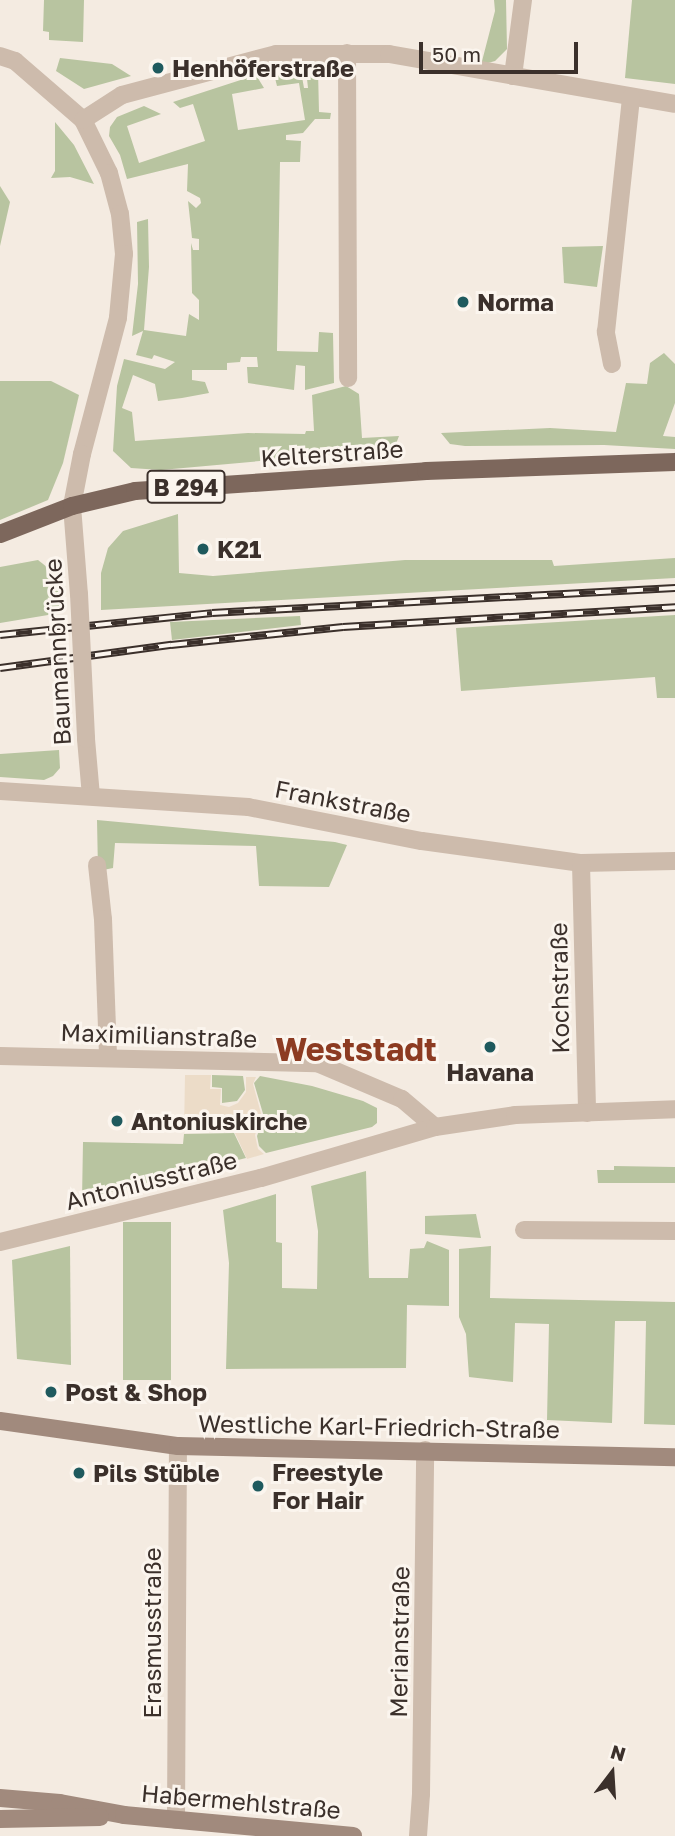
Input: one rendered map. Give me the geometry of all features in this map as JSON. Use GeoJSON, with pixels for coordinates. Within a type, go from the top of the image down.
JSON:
{"type":"FeatureCollection","features":[{"type":"Feature","properties":{"kind":"main road","name":"Kelterstraße"},"geometry":{"type":"LineString","coordinates":[[0,534],[72,506],[135,491],[426,471],[675,462]]}},
{"type":"Feature","properties":{"kind":"main road","name":"Westliche Karl-Friedrich-Straße"},"geometry":{"type":"LineString","coordinates":[[0,1421],[178,1446],[675,1457]]}},
{"type":"Feature","properties":{"kind":"main road","name":"Habermehlstraße"},"geometry":{"type":"LineString","coordinates":[[0,1798],[60,1803],[176,1821],[353,1836]]}},
{"type":"Feature","properties":{"kind":"main road","name":"Habermehlstraße"},"geometry":{"type":"LineString","coordinates":[[0,1819],[59,1820],[124,1815]]}},
{"type":"Feature","properties":{"kind":"street"},"geometry":{"type":"LineString","coordinates":[[513,76],[523,0]]}},
{"type":"Feature","properties":{"kind":"street"},"geometry":{"type":"LineString","coordinates":[[347,53],[348,378]]}},
{"type":"Feature","properties":{"kind":"street"},"geometry":{"type":"LineString","coordinates":[[0,56],[15,61],[83,120],[122,95],[276,54],[389,54],[675,104]]}},
{"type":"Feature","properties":{"kind":"street"},"geometry":{"type":"LineString","coordinates":[[612,364],[606,332],[631,97]]}},
{"type":"Feature","properties":{"kind":"street","name":"Baumannbrücke"},"geometry":{"type":"LineString","coordinates":[[83,120],[117,194],[124,254],[118,318],[82,454],[72,506],[91,796]]}},
{"type":"Feature","properties":{"kind":"street","name":"Frankstraße"},"geometry":{"type":"LineString","coordinates":[[0,791],[248,807],[422,841],[581,863],[675,861]]}},
{"type":"Feature","properties":{"kind":"street","name":"Kochstraße"},"geometry":{"type":"LineString","coordinates":[[581,863],[587,1113]]}},
{"type":"Feature","properties":{"kind":"street"},"geometry":{"type":"LineString","coordinates":[[97,865],[103,919],[108,1057]]}},
{"type":"Feature","properties":{"kind":"street","name":"Maximilianstraße"},"geometry":{"type":"LineString","coordinates":[[0,1056],[317,1063],[402,1099],[435,1127]]}},
{"type":"Feature","properties":{"kind":"street"},"geometry":{"type":"LineString","coordinates":[[435,1127],[515,1115],[675,1109]]}},
{"type":"Feature","properties":{"kind":"street","name":"Antoniusstraße"},"geometry":{"type":"LineString","coordinates":[[0,1242],[261,1178],[435,1127]]}},
{"type":"Feature","properties":{"kind":"street"},"geometry":{"type":"LineString","coordinates":[[524,1230],[675,1231]]}},
{"type":"Feature","properties":{"kind":"street","name":"Erasmusstraße"},"geometry":{"type":"LineString","coordinates":[[176,1821],[178,1446]]}},
{"type":"Feature","properties":{"kind":"street","name":"Merianstraße"},"geometry":{"type":"LineString","coordinates":[[418,1836],[421,1794],[425,1450]]}},
{"type":"Feature","properties":{"kind":"green space"},"geometry":{"type":"Polygon","coordinates":[[[44,0],[84,0],[83,42],[49,40],[49,32],[43,31],[44,0]]]}},
{"type":"Feature","properties":{"kind":"green space"},"geometry":{"type":"Polygon","coordinates":[[[494,0],[506,0],[507,49],[495,61],[481,65],[495,11],[494,0]]]}},
{"type":"Feature","properties":{"kind":"green space"},"geometry":{"type":"Polygon","coordinates":[[[632,0],[675,0],[675,84],[625,78],[632,0]]]}},
{"type":"Feature","properties":{"kind":"green space"},"geometry":{"type":"Polygon","coordinates":[[[60,58],[112,64],[131,76],[84,89],[56,71],[60,58]]]}},
{"type":"Feature","properties":{"kind":"green space"},"geometry":{"type":"Polygon","coordinates":[[[306,70],[318,70],[319,112],[331,113],[330,119],[315,119],[303,133],[286,135],[286,140],[301,141],[300,162],[280,162],[277,351],[318,352],[319,332],[333,333],[334,383],[305,390],[305,366],[296,365],[294,390],[248,383],[247,367],[258,367],[257,357],[241,357],[240,362],[227,363],[227,370],[192,370],[192,380],[205,382],[209,393],[182,398],[158,401],[155,384],[133,375],[122,408],[132,412],[135,441],[248,433],[305,434],[306,431],[314,431],[312,395],[346,386],[359,394],[362,438],[399,436],[394,449],[161,470],[131,468],[113,451],[117,386],[124,359],[165,369],[175,362],[154,355],[152,359],[136,355],[143,331],[132,336],[138,284],[137,222],[148,219],[149,267],[144,330],[186,336],[189,314],[199,320],[199,300],[192,293],[191,243],[193,250],[199,250],[199,239],[192,238],[188,201],[196,208],[201,203],[200,198],[187,191],[188,164],[127,179],[120,155],[109,136],[110,127],[117,117],[144,106],[161,114],[127,126],[139,163],[205,141],[193,104],[180,108],[173,102],[256,75],[264,88],[232,94],[238,130],[305,120],[299,83],[277,86],[274,74],[301,71],[304,88],[308,88],[306,70]]]}},
{"type":"Feature","properties":{"kind":"green space"},"geometry":{"type":"Polygon","coordinates":[[[55,122],[74,145],[94,184],[70,177],[51,178],[55,171],[55,122]]]}},
{"type":"Feature","properties":{"kind":"green space"},"geometry":{"type":"Polygon","coordinates":[[[0,186],[10,202],[0,246],[0,186]]]}},
{"type":"Feature","properties":{"kind":"green space"},"geometry":{"type":"Polygon","coordinates":[[[603,246],[597,287],[564,283],[562,247],[603,246]]]}},
{"type":"Feature","properties":{"kind":"green space"},"geometry":{"type":"Polygon","coordinates":[[[664,353],[675,364],[675,403],[663,436],[675,437],[675,449],[604,445],[465,446],[450,444],[441,433],[550,428],[616,432],[626,383],[647,384],[650,363],[664,353]]]}},
{"type":"Feature","properties":{"kind":"green space"},"geometry":{"type":"Polygon","coordinates":[[[0,381],[51,381],[79,395],[63,463],[48,500],[0,520],[0,381]]]}},
{"type":"Feature","properties":{"kind":"green space"},"geometry":{"type":"Polygon","coordinates":[[[178,514],[179,573],[213,576],[405,560],[552,560],[554,566],[675,558],[675,578],[101,610],[101,573],[108,548],[123,531],[178,514]]]}},
{"type":"Feature","properties":{"kind":"green space"},"geometry":{"type":"Polygon","coordinates":[[[38,560],[57,575],[60,613],[0,623],[0,567],[38,560]]]}},
{"type":"Feature","properties":{"kind":"green space"},"geometry":{"type":"Polygon","coordinates":[[[675,615],[675,698],[657,698],[655,677],[461,691],[456,628],[675,615]]]}},
{"type":"Feature","properties":{"kind":"green space"},"geometry":{"type":"Polygon","coordinates":[[[300,616],[301,625],[172,640],[170,622],[300,616]]]}},
{"type":"Feature","properties":{"kind":"green space"},"geometry":{"type":"Polygon","coordinates":[[[59,750],[60,768],[53,776],[44,780],[0,777],[0,754],[59,750]]]}},
{"type":"Feature","properties":{"kind":"green space"},"geometry":{"type":"Polygon","coordinates":[[[97,820],[347,845],[329,887],[259,886],[256,846],[115,843],[113,868],[98,871],[97,820]]]}},
{"type":"Feature","properties":{"kind":"green space"},"geometry":{"type":"Polygon","coordinates":[[[212,1075],[243,1076],[245,1090],[237,1101],[222,1103],[222,1088],[212,1087],[212,1075]]]}},
{"type":"Feature","properties":{"kind":"green space"},"geometry":{"type":"Polygon","coordinates":[[[260,1076],[312,1086],[363,1101],[377,1108],[377,1123],[372,1127],[266,1153],[259,1146],[257,1136],[264,1117],[254,1083],[260,1076]]]}},
{"type":"Feature","properties":{"kind":"green space"},"geometry":{"type":"Polygon","coordinates":[[[234,1133],[246,1158],[82,1199],[83,1142],[183,1144],[184,1134],[234,1133]]]}},
{"type":"Feature","properties":{"kind":"green space"},"geometry":{"type":"Polygon","coordinates":[[[614,1166],[675,1167],[675,1183],[598,1183],[597,1170],[614,1170],[614,1166]]]}},
{"type":"Feature","properties":{"kind":"green space"},"geometry":{"type":"Polygon","coordinates":[[[366,1171],[369,1278],[408,1278],[410,1249],[424,1248],[427,1241],[449,1250],[449,1306],[407,1305],[406,1368],[226,1369],[229,1263],[223,1210],[276,1194],[276,1242],[282,1243],[282,1288],[317,1289],[318,1231],[311,1186],[366,1171]]]}},
{"type":"Feature","properties":{"kind":"green space"},"geometry":{"type":"Polygon","coordinates":[[[476,1214],[481,1238],[425,1234],[425,1216],[476,1214]]]}},
{"type":"Feature","properties":{"kind":"green space"},"geometry":{"type":"Polygon","coordinates":[[[123,1222],[171,1222],[171,1380],[123,1380],[123,1222]]]}},
{"type":"Feature","properties":{"kind":"green space"},"geometry":{"type":"Polygon","coordinates":[[[70,1246],[71,1365],[17,1359],[12,1260],[70,1246]]]}},
{"type":"Feature","properties":{"kind":"green space"},"geometry":{"type":"Polygon","coordinates":[[[491,1246],[490,1298],[675,1302],[675,1425],[644,1424],[646,1321],[615,1321],[612,1423],[547,1420],[549,1324],[515,1323],[513,1382],[469,1377],[466,1334],[459,1317],[459,1249],[491,1246]]]}},
{"type":"Feature","properties":{"kind":"shaded area"},"geometry":{"type":"Polygon","coordinates":[[[185,1075],[211,1075],[210,1089],[221,1089],[220,1105],[229,1107],[238,1103],[246,1092],[246,1077],[256,1077],[253,1084],[262,1117],[255,1135],[258,1149],[264,1154],[247,1159],[234,1131],[184,1132],[185,1075]]]}},
{"type":"Feature","properties":{"kind":"railway"},"geometry":{"type":"LineString","coordinates":[[0,635],[212,613],[675,588]]}},
{"type":"Feature","properties":{"kind":"railway"},"geometry":{"type":"LineString","coordinates":[[0,668],[171,645],[343,627],[675,607]]}},
{"type":"Feature","properties":{"kind":"place","name":"Henhöferstraße"},"geometry":{"type":"Point","coordinates":[158,68]}},
{"type":"Feature","properties":{"kind":"place","name":"Norma"},"geometry":{"type":"Point","coordinates":[463,302]}},
{"type":"Feature","properties":{"kind":"place","name":"K21"},"geometry":{"type":"Point","coordinates":[203,549]}},
{"type":"Feature","properties":{"kind":"place","name":"Havana"},"geometry":{"type":"Point","coordinates":[490,1047]}},
{"type":"Feature","properties":{"kind":"place","name":"Antoniuskirche"},"geometry":{"type":"Point","coordinates":[117,1121]}},
{"type":"Feature","properties":{"kind":"place","name":"Post & Shop"},"geometry":{"type":"Point","coordinates":[51,1392]}},
{"type":"Feature","properties":{"kind":"place","name":"Pils Stüble"},"geometry":{"type":"Point","coordinates":[79,1473]}},
{"type":"Feature","properties":{"kind":"place","name":"Freestyle For Hair"},"geometry":{"type":"Point","coordinates":[258,1486]}},
{"type":"Feature","properties":{"kind":"district","name":"Weststadt"},"geometry":{"type":"Point","coordinates":[356,1049]}}]}
